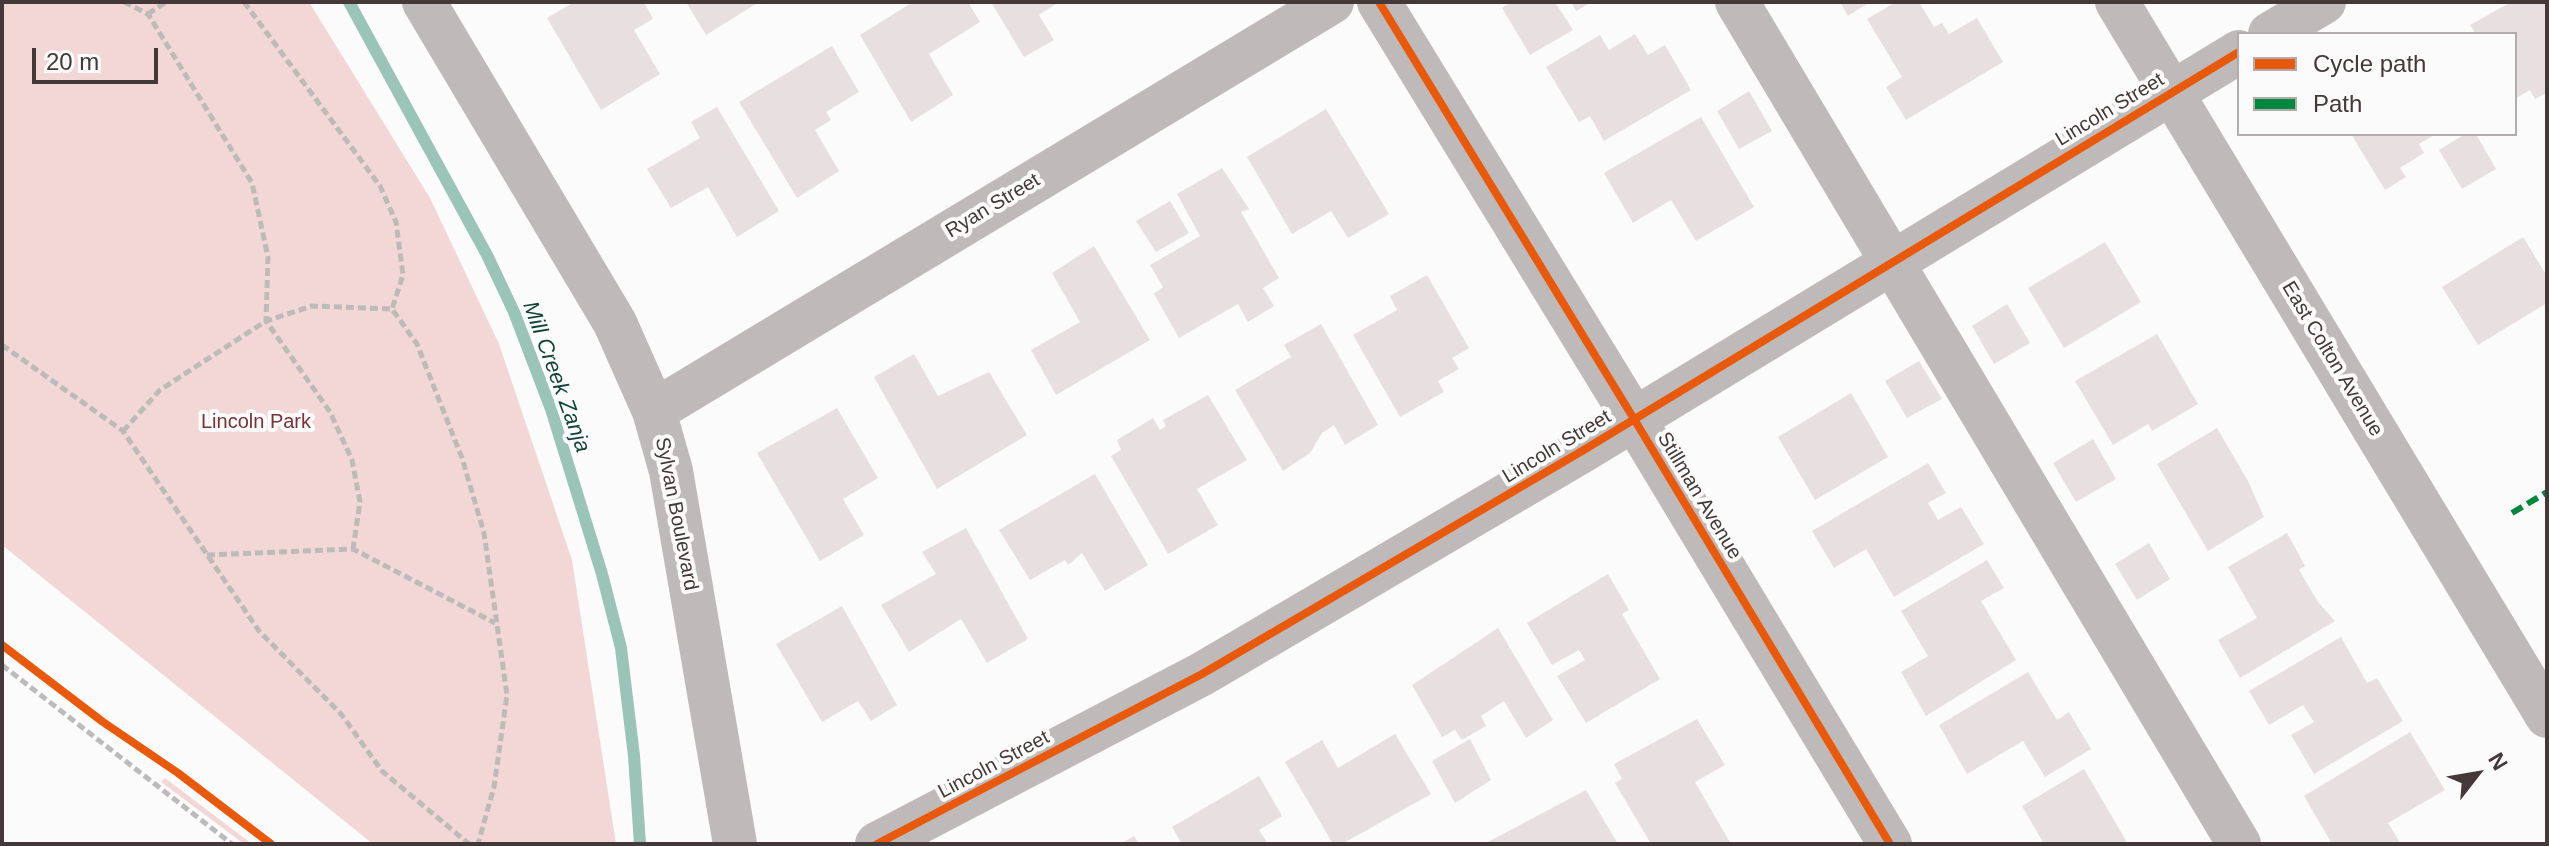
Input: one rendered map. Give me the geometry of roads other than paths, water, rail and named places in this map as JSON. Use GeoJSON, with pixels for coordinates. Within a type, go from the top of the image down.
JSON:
{"type":"FeatureCollection","features":[{"type":"Feature","properties":{"kind":"street","name":"Sylvan Boulevard"},"geometry":{"type":"LineString","coordinates":[[424,2],[615,323],[654,411],[671,471],[735,844]]}},
{"type":"Feature","properties":{"kind":"street","name":"Ryan Street"},"geometry":{"type":"LineString","coordinates":[[654,411],[1332,2]]}},
{"type":"Feature","properties":{"kind":"street","name":"Stillman Avenue"},"geometry":{"type":"LineString","coordinates":[[1379,2],[1890,844]]}},
{"type":"Feature","properties":{"kind":"street"},"geometry":{"type":"LineString","coordinates":[[1737,2],[2239,844]]}},
{"type":"Feature","properties":{"kind":"street","name":"East Colton Avenue"},"geometry":{"type":"LineString","coordinates":[[2117,2],[2547,716]]}},
{"type":"Feature","properties":{"kind":"street"},"geometry":{"type":"LineString","coordinates":[[2273,32],[2324,2]]}},
{"type":"Feature","properties":{"kind":"street","name":"Lincoln Street"},"geometry":{"type":"LineString","coordinates":[[877,844],[1202,674],[1634,419],[2237,53]]}},
{"type":"Feature","properties":{"kind":"waterway","name":"Mill Creek Zanja"},"geometry":{"type":"LineString","coordinates":[[349,2],[487,255],[514,312],[551,409],[602,574],[621,648],[634,756],[640,844]]}},
{"type":"Feature","properties":{"kind":"park label","name":"Lincoln Park"},"geometry":{"type":"Point","coordinates":[256,422]}}]}
